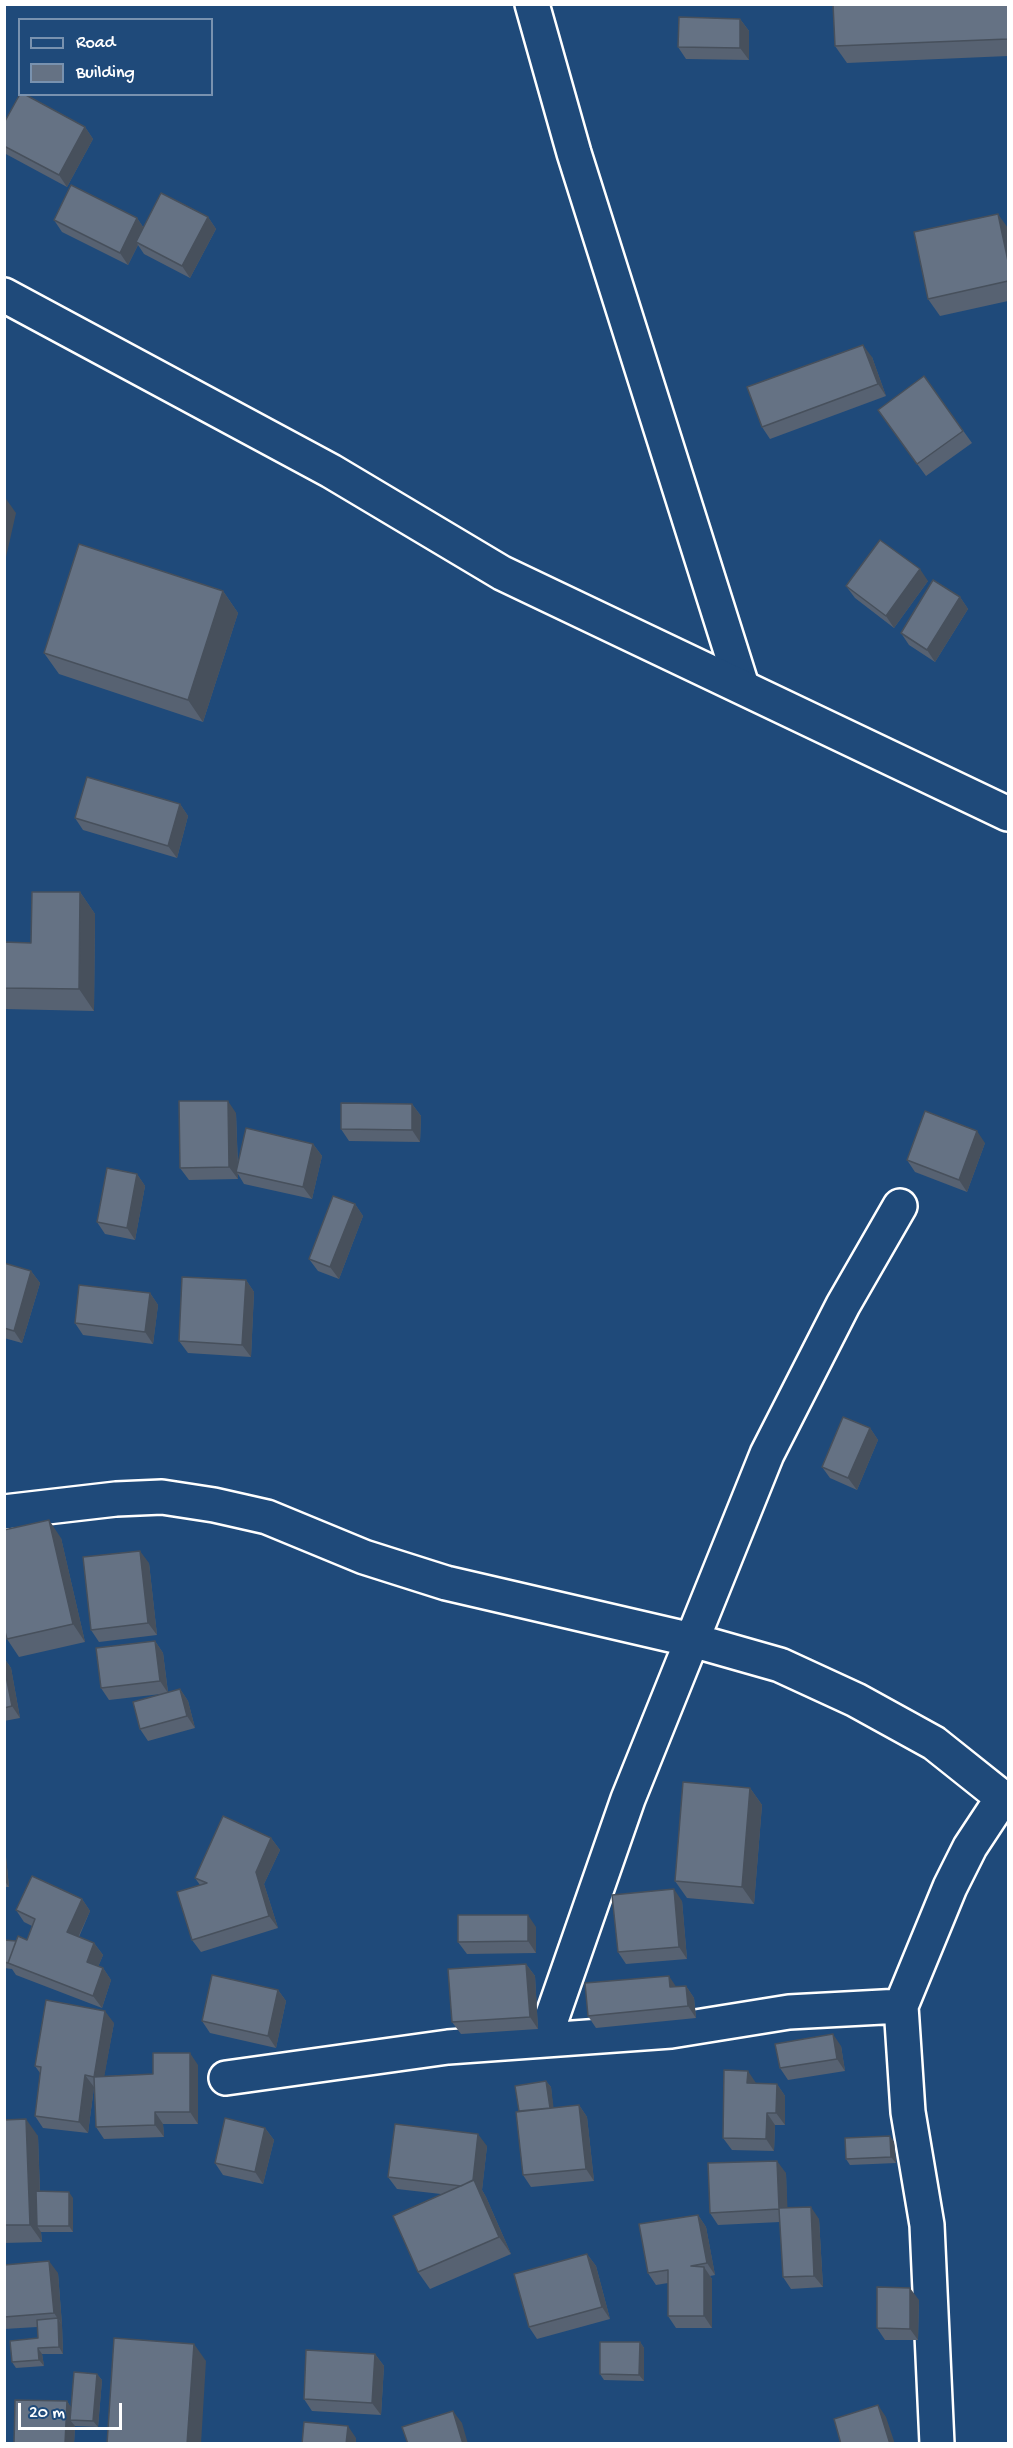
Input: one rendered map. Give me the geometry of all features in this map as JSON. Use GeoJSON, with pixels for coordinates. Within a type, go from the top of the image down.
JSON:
{"type":"FeatureCollection","features":[{"type":"Feature","properties":{"kind":"street"},"geometry":{"type":"LineString","coordinates":[[532,4],[584,187],[742,686]]}},
{"type":"Feature","properties":{"kind":"street"},"geometry":{"type":"LineString","coordinates":[[4,295],[331,471],[502,573],[1008,814]]}},
{"type":"Feature","properties":{"kind":"street"},"geometry":{"type":"LineString","coordinates":[[544,2040],[628,1799],[767,1454],[843,1305],[900,1206]]}},
{"type":"Feature","properties":{"kind":"street"},"geometry":{"type":"LineString","coordinates":[[4,1512],[116,1499],[162,1497],[214,1504],[267,1517],[364,1557],[446,1583],[692,1640],[780,1665],[856,1700],[934,1743],[1006,1799],[970,1847],[950,1887],[901,2006],[908,2112],[927,2225],[937,2444]]}},
{"type":"Feature","properties":{"kind":"street"},"geometry":{"type":"LineString","coordinates":[[226,2078],[448,2047],[671,2031],[789,2012],[901,2006]]}},
{"type":"Feature","properties":{"kind":"building"},"geometry":{"type":"Polygon","coordinates":[[[833,4],[1008,4],[1008,39],[835,46],[833,4]]]}},
{"type":"Feature","properties":{"kind":"building"},"geometry":{"type":"Polygon","coordinates":[[[679,17],[740,19],[740,48],[678,47],[679,17]]]}},
{"type":"Feature","properties":{"kind":"building"},"geometry":{"type":"Polygon","coordinates":[[[19,96],[28,96],[85,127],[59,175],[4,146],[4,123],[19,96]]]}},
{"type":"Feature","properties":{"kind":"building"},"geometry":{"type":"Polygon","coordinates":[[[71,185],[137,218],[120,253],[54,220],[71,185]]]}},
{"type":"Feature","properties":{"kind":"building"},"geometry":{"type":"Polygon","coordinates":[[[161,193],[208,217],[182,266],[136,242],[161,193]]]}},
{"type":"Feature","properties":{"kind":"building"},"geometry":{"type":"Polygon","coordinates":[[[998,214],[1008,261],[1008,281],[928,299],[914,232],[998,214]]]}},
{"type":"Feature","properties":{"kind":"building"},"geometry":{"type":"Polygon","coordinates":[[[863,345],[878,384],[762,427],[747,387],[863,345]]]}},
{"type":"Feature","properties":{"kind":"building"},"geometry":{"type":"Polygon","coordinates":[[[924,376],[963,431],[917,464],[878,410],[924,376]]]}},
{"type":"Feature","properties":{"kind":"building"},"geometry":{"type":"Polygon","coordinates":[[[880,540],[920,569],[886,616],[846,586],[880,540]]]}},
{"type":"Feature","properties":{"kind":"building"},"geometry":{"type":"Polygon","coordinates":[[[79,544],[223,591],[188,700],[44,653],[79,544]]]}},
{"type":"Feature","properties":{"kind":"building"},"geometry":{"type":"Polygon","coordinates":[[[933,580],[960,597],[927,650],[901,633],[933,580]]]}},
{"type":"Feature","properties":{"kind":"building"},"geometry":{"type":"Polygon","coordinates":[[[87,777],[180,804],[168,846],[75,818],[87,777]]]}},
{"type":"Feature","properties":{"kind":"building"},"geometry":{"type":"Polygon","coordinates":[[[32,892],[80,892],[79,989],[4,988],[4,942],[31,943],[32,892]]]}},
{"type":"Feature","properties":{"kind":"building"},"geometry":{"type":"Polygon","coordinates":[[[179,1101],[228,1101],[229,1167],[180,1168],[179,1101]]]}},
{"type":"Feature","properties":{"kind":"building"},"geometry":{"type":"Polygon","coordinates":[[[341,1103],[412,1104],[412,1130],[341,1129],[341,1103]]]}},
{"type":"Feature","properties":{"kind":"building"},"geometry":{"type":"Polygon","coordinates":[[[925,1111],[977,1131],[959,1180],[907,1160],[925,1111]]]}},
{"type":"Feature","properties":{"kind":"building"},"geometry":{"type":"Polygon","coordinates":[[[246,1128],[313,1144],[303,1187],[236,1172],[246,1128]]]}},
{"type":"Feature","properties":{"kind":"building"},"geometry":{"type":"Polygon","coordinates":[[[107,1168],[137,1174],[127,1228],[97,1222],[107,1168]]]}},
{"type":"Feature","properties":{"kind":"building"},"geometry":{"type":"Polygon","coordinates":[[[333,1196],[355,1204],[330,1267],[309,1259],[333,1196]]]}},
{"type":"Feature","properties":{"kind":"building"},"geometry":{"type":"Polygon","coordinates":[[[4,1263],[31,1271],[14,1331],[4,1328],[4,1263]]]}},
{"type":"Feature","properties":{"kind":"building"},"geometry":{"type":"Polygon","coordinates":[[[182,1277],[246,1280],[242,1345],[179,1341],[182,1277]]]}},
{"type":"Feature","properties":{"kind":"building"},"geometry":{"type":"Polygon","coordinates":[[[79,1285],[150,1293],[145,1332],[75,1323],[79,1285]]]}},
{"type":"Feature","properties":{"kind":"building"},"geometry":{"type":"Polygon","coordinates":[[[843,1417],[870,1428],[848,1478],[822,1467],[843,1417]]]}},
{"type":"Feature","properties":{"kind":"building"},"geometry":{"type":"Polygon","coordinates":[[[49,1520],[73,1624],[7,1639],[4,1628],[4,1530],[49,1520]]]}},
{"type":"Feature","properties":{"kind":"building"},"geometry":{"type":"Polygon","coordinates":[[[140,1551],[148,1623],[91,1630],[83,1557],[140,1551]]]}},
{"type":"Feature","properties":{"kind":"building"},"geometry":{"type":"Polygon","coordinates":[[[155,1641],[160,1681],[101,1688],[96,1648],[155,1641]]]}},
{"type":"Feature","properties":{"kind":"building"},"geometry":{"type":"Polygon","coordinates":[[[4,1666],[12,1706],[4,1708],[4,1666]]]}},
{"type":"Feature","properties":{"kind":"building"},"geometry":{"type":"Polygon","coordinates":[[[180,1689],[187,1716],[140,1729],[133,1702],[180,1689]]]}},
{"type":"Feature","properties":{"kind":"building"},"geometry":{"type":"Polygon","coordinates":[[[683,1782],[750,1788],[742,1887],[675,1881],[683,1782]]]}},
{"type":"Feature","properties":{"kind":"building"},"geometry":{"type":"Polygon","coordinates":[[[223,1816],[271,1838],[256,1872],[269,1916],[192,1940],[177,1892],[207,1883],[195,1878],[223,1816]]]}},
{"type":"Feature","properties":{"kind":"building"},"geometry":{"type":"Polygon","coordinates":[[[32,1876],[82,1899],[67,1932],[94,1943],[87,1962],[103,1968],[93,1996],[8,1963],[18,1936],[27,1940],[35,1919],[16,1910],[32,1876]]]}},
{"type":"Feature","properties":{"kind":"building"},"geometry":{"type":"Polygon","coordinates":[[[674,1889],[679,1947],[618,1952],[612,1895],[674,1889]]]}},
{"type":"Feature","properties":{"kind":"building"},"geometry":{"type":"Polygon","coordinates":[[[458,1915],[528,1915],[528,1941],[458,1942],[458,1915]]]}},
{"type":"Feature","properties":{"kind":"building"},"geometry":{"type":"Polygon","coordinates":[[[4,1940],[16,1941],[8,1963],[4,1962],[4,1940]]]}},
{"type":"Feature","properties":{"kind":"building"},"geometry":{"type":"Polygon","coordinates":[[[526,1964],[530,2017],[452,2022],[448,1969],[526,1964]]]}},
{"type":"Feature","properties":{"kind":"building"},"geometry":{"type":"Polygon","coordinates":[[[212,1975],[278,1990],[268,2036],[202,2021],[212,1975]]]}},
{"type":"Feature","properties":{"kind":"building"},"geometry":{"type":"Polygon","coordinates":[[[669,1976],[670,1987],[686,1986],[688,2006],[588,2016],[585,1983],[669,1976]]]}},
{"type":"Feature","properties":{"kind":"building"},"geometry":{"type":"Polygon","coordinates":[[[46,2000],[105,2011],[94,2077],[85,2075],[79,2122],[35,2116],[41,2067],[35,2066],[46,2000]]]}},
{"type":"Feature","properties":{"kind":"building"},"geometry":{"type":"Polygon","coordinates":[[[833,2034],[837,2059],[780,2068],[775,2044],[833,2034]]]}},
{"type":"Feature","properties":{"kind":"building"},"geometry":{"type":"Polygon","coordinates":[[[153,2053],[190,2053],[190,2112],[155,2112],[155,2125],[96,2127],[94,2077],[153,2074],[153,2053]]]}},
{"type":"Feature","properties":{"kind":"building"},"geometry":{"type":"Polygon","coordinates":[[[724,2070],[748,2071],[747,2083],[777,2084],[776,2113],[767,2113],[766,2139],[723,2138],[724,2070]]]}},
{"type":"Feature","properties":{"kind":"building"},"geometry":{"type":"Polygon","coordinates":[[[546,2081],[550,2108],[519,2111],[515,2086],[546,2081]]]}},
{"type":"Feature","properties":{"kind":"building"},"geometry":{"type":"Polygon","coordinates":[[[579,2105],[586,2169],[523,2175],[516,2112],[579,2105]]]}},
{"type":"Feature","properties":{"kind":"building"},"geometry":{"type":"Polygon","coordinates":[[[225,2118],[265,2128],[255,2172],[215,2163],[225,2118]]]}},
{"type":"Feature","properties":{"kind":"building"},"geometry":{"type":"Polygon","coordinates":[[[26,2119],[30,2225],[4,2225],[4,2120],[26,2119]]]}},
{"type":"Feature","properties":{"kind":"building"},"geometry":{"type":"Polygon","coordinates":[[[395,2124],[478,2134],[473,2180],[461,2186],[388,2177],[395,2124]]]}},
{"type":"Feature","properties":{"kind":"building"},"geometry":{"type":"Polygon","coordinates":[[[890,2136],[891,2157],[846,2159],[845,2138],[890,2136]]]}},
{"type":"Feature","properties":{"kind":"building"},"geometry":{"type":"Polygon","coordinates":[[[777,2161],[779,2208],[811,2207],[814,2276],[783,2277],[779,2209],[710,2213],[708,2163],[777,2161]]]}},
{"type":"Feature","properties":{"kind":"building"},"geometry":{"type":"Polygon","coordinates":[[[474,2180],[499,2237],[418,2272],[393,2216],[474,2180]]]}},
{"type":"Feature","properties":{"kind":"building"},"geometry":{"type":"Polygon","coordinates":[[[36,2191],[69,2192],[69,2226],[37,2226],[36,2191]]]}},
{"type":"Feature","properties":{"kind":"building"},"geometry":{"type":"Polygon","coordinates":[[[698,2215],[707,2263],[691,2266],[704,2267],[704,2316],[668,2316],[668,2270],[648,2273],[639,2224],[698,2215]]]}},
{"type":"Feature","properties":{"kind":"building"},"geometry":{"type":"Polygon","coordinates":[[[587,2254],[602,2307],[529,2327],[514,2274],[587,2254]]]}},
{"type":"Feature","properties":{"kind":"building"},"geometry":{"type":"Polygon","coordinates":[[[49,2261],[54,2313],[4,2317],[4,2265],[49,2261]]]}},
{"type":"Feature","properties":{"kind":"building"},"geometry":{"type":"Polygon","coordinates":[[[877,2287],[910,2288],[910,2329],[877,2328],[877,2287]]]}},
{"type":"Feature","properties":{"kind":"building"},"geometry":{"type":"Polygon","coordinates":[[[58,2318],[59,2347],[38,2348],[39,2360],[12,2362],[10,2341],[38,2338],[37,2320],[58,2318]]]}},
{"type":"Feature","properties":{"kind":"building"},"geometry":{"type":"Polygon","coordinates":[[[114,2338],[194,2344],[187,2444],[107,2444],[114,2338]]]}},
{"type":"Feature","properties":{"kind":"building"},"geometry":{"type":"Polygon","coordinates":[[[600,2342],[640,2342],[639,2375],[600,2374],[600,2342]]]}},
{"type":"Feature","properties":{"kind":"building"},"geometry":{"type":"Polygon","coordinates":[[[306,2350],[375,2354],[372,2403],[304,2399],[306,2350]]]}},
{"type":"Feature","properties":{"kind":"building"},"geometry":{"type":"Polygon","coordinates":[[[74,2372],[97,2374],[93,2421],[70,2420],[74,2372]]]}},
{"type":"Feature","properties":{"kind":"building"},"geometry":{"type":"Polygon","coordinates":[[[15,2400],[67,2401],[65,2444],[14,2444],[15,2400]]]}},
{"type":"Feature","properties":{"kind":"building"},"geometry":{"type":"Polygon","coordinates":[[[878,2405],[890,2444],[841,2444],[834,2419],[878,2405]]]}},
{"type":"Feature","properties":{"kind":"building"},"geometry":{"type":"Polygon","coordinates":[[[453,2411],[463,2444],[408,2444],[402,2427],[453,2411]]]}},
{"type":"Feature","properties":{"kind":"building"},"geometry":{"type":"Polygon","coordinates":[[[304,2422],[348,2426],[346,2444],[302,2444],[304,2422]]]}}]}
